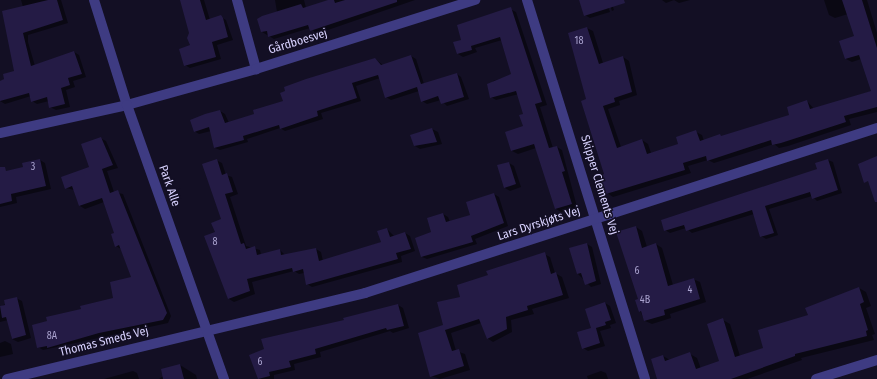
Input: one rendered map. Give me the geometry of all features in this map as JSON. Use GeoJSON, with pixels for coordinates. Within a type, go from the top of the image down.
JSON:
{"type":"FeatureCollection","features":[{"type":"Feature","properties":{"kind":"street","name":"Park Alle"},"geometry":{"type":"LineString","coordinates":[[94,0],[127,105],[224,379]]}},
{"type":"Feature","properties":{"kind":"street"},"geometry":{"type":"LineString","coordinates":[[237,0],[256,69]]}},
{"type":"Feature","properties":{"kind":"street","name":"Gårdboesvej"},"geometry":{"type":"LineString","coordinates":[[0,133],[127,105],[256,69],[475,0]]}},
{"type":"Feature","properties":{"kind":"street","name":"Skipper Clements Vej"},"geometry":{"type":"LineString","coordinates":[[527,0],[597,220],[645,379]]}},
{"type":"Feature","properties":{"kind":"street","name":"Lars Dyrskjøts Vej"},"geometry":{"type":"LineString","coordinates":[[206,331],[365,293],[597,220],[877,128]]}},
{"type":"Feature","properties":{"kind":"street","name":"Thomas Smeds Vej"},"geometry":{"type":"LineString","coordinates":[[8,379],[206,331]]}},
{"type":"Feature","properties":{"kind":"street"},"geometry":{"type":"LineString","coordinates":[[816,379],[877,360]]}},
{"type":"Feature","properties":{"kind":"building"},"geometry":{"type":"Polygon","coordinates":[[[48,0],[57,0],[63,20],[23,33],[31,66],[74,51],[82,74],[68,78],[70,85],[61,88],[65,104],[49,108],[47,97],[31,102],[29,93],[0,101],[0,81],[4,79],[3,74],[14,71],[2,11],[48,0]]]}},
{"type":"Feature","properties":{"kind":"building"},"geometry":{"type":"Polygon","coordinates":[[[180,0],[200,0],[206,20],[221,15],[223,18],[228,37],[212,42],[216,57],[184,66],[179,49],[190,45],[187,38],[189,33],[180,0]]]}},
{"type":"Feature","properties":{"kind":"building"},"geometry":{"type":"Polygon","coordinates":[[[328,0],[334,0],[335,3],[345,0],[397,0],[397,2],[310,31],[308,25],[268,37],[267,31],[261,32],[257,19],[262,16],[301,4],[303,8],[328,0]]]}},
{"type":"Feature","properties":{"kind":"building"},"geometry":{"type":"Polygon","coordinates":[[[579,0],[624,0],[625,3],[584,16],[579,0]]]}},
{"type":"Feature","properties":{"kind":"building"},"geometry":{"type":"Polygon","coordinates":[[[842,0],[862,0],[877,48],[877,107],[844,116],[846,122],[781,143],[772,145],[771,140],[707,161],[706,156],[683,163],[685,170],[606,194],[600,176],[604,174],[581,101],[586,99],[568,33],[587,27],[599,64],[623,56],[632,92],[614,98],[615,102],[603,106],[617,148],[642,139],[647,154],[678,144],[676,137],[696,130],[700,141],[789,115],[787,107],[807,100],[810,109],[871,91],[859,55],[845,59],[839,41],[854,36],[842,0]]]}},
{"type":"Feature","properties":{"kind":"building"},"geometry":{"type":"Polygon","coordinates":[[[511,7],[542,102],[535,104],[549,148],[557,146],[565,171],[562,172],[572,204],[555,209],[534,144],[511,151],[505,132],[523,126],[519,115],[523,114],[516,91],[490,98],[487,84],[511,74],[500,37],[471,46],[472,50],[457,54],[453,42],[461,40],[457,25],[511,7]]]}},
{"type":"Feature","properties":{"kind":"building"},"geometry":{"type":"Polygon","coordinates":[[[411,55],[421,84],[457,73],[464,97],[441,104],[438,96],[421,102],[417,87],[385,98],[378,75],[352,83],[357,98],[317,111],[318,116],[280,129],[279,125],[243,136],[244,140],[214,148],[209,127],[194,132],[190,120],[220,110],[225,123],[254,114],[253,110],[283,101],[280,93],[285,91],[284,87],[375,58],[381,65],[411,55]]]}},
{"type":"Feature","properties":{"kind":"building"},"geometry":{"type":"Polygon","coordinates":[[[432,128],[437,142],[414,146],[410,135],[432,128]]]}},
{"type":"Feature","properties":{"kind":"building"},"geometry":{"type":"Polygon","coordinates":[[[101,137],[113,165],[102,169],[110,193],[118,190],[167,313],[163,320],[99,333],[47,348],[47,346],[37,348],[32,325],[47,321],[46,317],[81,309],[80,306],[113,298],[110,282],[131,277],[119,245],[115,247],[111,234],[114,233],[102,198],[79,206],[72,186],[65,189],[61,177],[89,167],[81,144],[101,137]]]}},
{"type":"Feature","properties":{"kind":"building"},"geometry":{"type":"Polygon","coordinates":[[[877,156],[877,202],[875,202],[868,181],[864,183],[858,164],[877,156]]]}},
{"type":"Feature","properties":{"kind":"building"},"geometry":{"type":"Polygon","coordinates":[[[40,159],[46,186],[11,194],[12,201],[0,204],[0,167],[5,167],[6,171],[23,167],[22,163],[40,159]]]}},
{"type":"Feature","properties":{"kind":"building"},"geometry":{"type":"Polygon","coordinates":[[[217,159],[222,175],[227,173],[233,192],[225,194],[241,244],[244,243],[246,249],[255,246],[257,255],[280,249],[281,255],[316,248],[319,261],[381,242],[377,231],[387,228],[390,237],[405,232],[411,249],[396,253],[398,259],[306,285],[303,269],[293,272],[292,268],[247,279],[250,291],[228,299],[204,236],[215,232],[211,223],[221,219],[202,164],[217,159]]]}},
{"type":"Feature","properties":{"kind":"building"},"geometry":{"type":"Polygon","coordinates":[[[828,159],[838,190],[812,199],[810,192],[765,206],[774,233],[760,237],[752,210],[686,231],[684,225],[664,231],[661,220],[817,169],[815,163],[828,159]]]}},
{"type":"Feature","properties":{"kind":"building"},"geometry":{"type":"Polygon","coordinates":[[[509,162],[516,184],[504,188],[497,165],[509,162]]]}},
{"type":"Feature","properties":{"kind":"building"},"geometry":{"type":"Polygon","coordinates":[[[494,193],[504,223],[471,236],[473,242],[421,257],[415,238],[431,232],[427,218],[443,213],[446,222],[470,215],[466,202],[494,193]]]}},
{"type":"Feature","properties":{"kind":"building"},"geometry":{"type":"Polygon","coordinates":[[[636,226],[642,248],[656,243],[668,286],[694,278],[700,299],[664,310],[665,315],[644,321],[635,300],[638,299],[616,232],[636,226]]]}},
{"type":"Feature","properties":{"kind":"building"},"geometry":{"type":"Polygon","coordinates":[[[587,243],[596,281],[585,285],[581,273],[577,274],[569,248],[587,243]]]}},
{"type":"Feature","properties":{"kind":"building"},"geometry":{"type":"Polygon","coordinates":[[[545,252],[551,274],[556,272],[563,295],[527,306],[528,310],[506,317],[507,329],[487,339],[479,319],[445,330],[452,351],[459,349],[464,366],[430,377],[418,333],[443,325],[437,302],[460,297],[457,285],[488,275],[486,271],[545,252]]]}},
{"type":"Feature","properties":{"kind":"building"},"geometry":{"type":"Polygon","coordinates":[[[859,287],[864,302],[860,304],[868,330],[866,331],[867,336],[795,354],[795,356],[731,379],[657,379],[651,359],[663,355],[665,361],[690,352],[696,369],[719,361],[707,324],[723,318],[735,357],[763,348],[758,330],[808,315],[805,308],[859,287]]]}},
{"type":"Feature","properties":{"kind":"building"},"geometry":{"type":"Polygon","coordinates":[[[17,297],[26,335],[12,339],[6,317],[2,318],[0,306],[5,305],[4,300],[17,297]]]}},
{"type":"Feature","properties":{"kind":"building"},"geometry":{"type":"Polygon","coordinates":[[[605,302],[611,320],[605,322],[606,325],[596,328],[600,343],[582,349],[577,332],[591,328],[585,309],[605,302]]]}},
{"type":"Feature","properties":{"kind":"building"},"geometry":{"type":"Polygon","coordinates":[[[398,304],[404,326],[387,330],[386,328],[315,349],[316,354],[289,361],[291,367],[269,372],[270,376],[258,379],[249,355],[264,349],[261,339],[344,320],[343,318],[398,304]]]}},
{"type":"Feature","properties":{"kind":"building"},"geometry":{"type":"Polygon","coordinates":[[[180,364],[184,379],[163,379],[161,369],[180,364]]]}}]}
